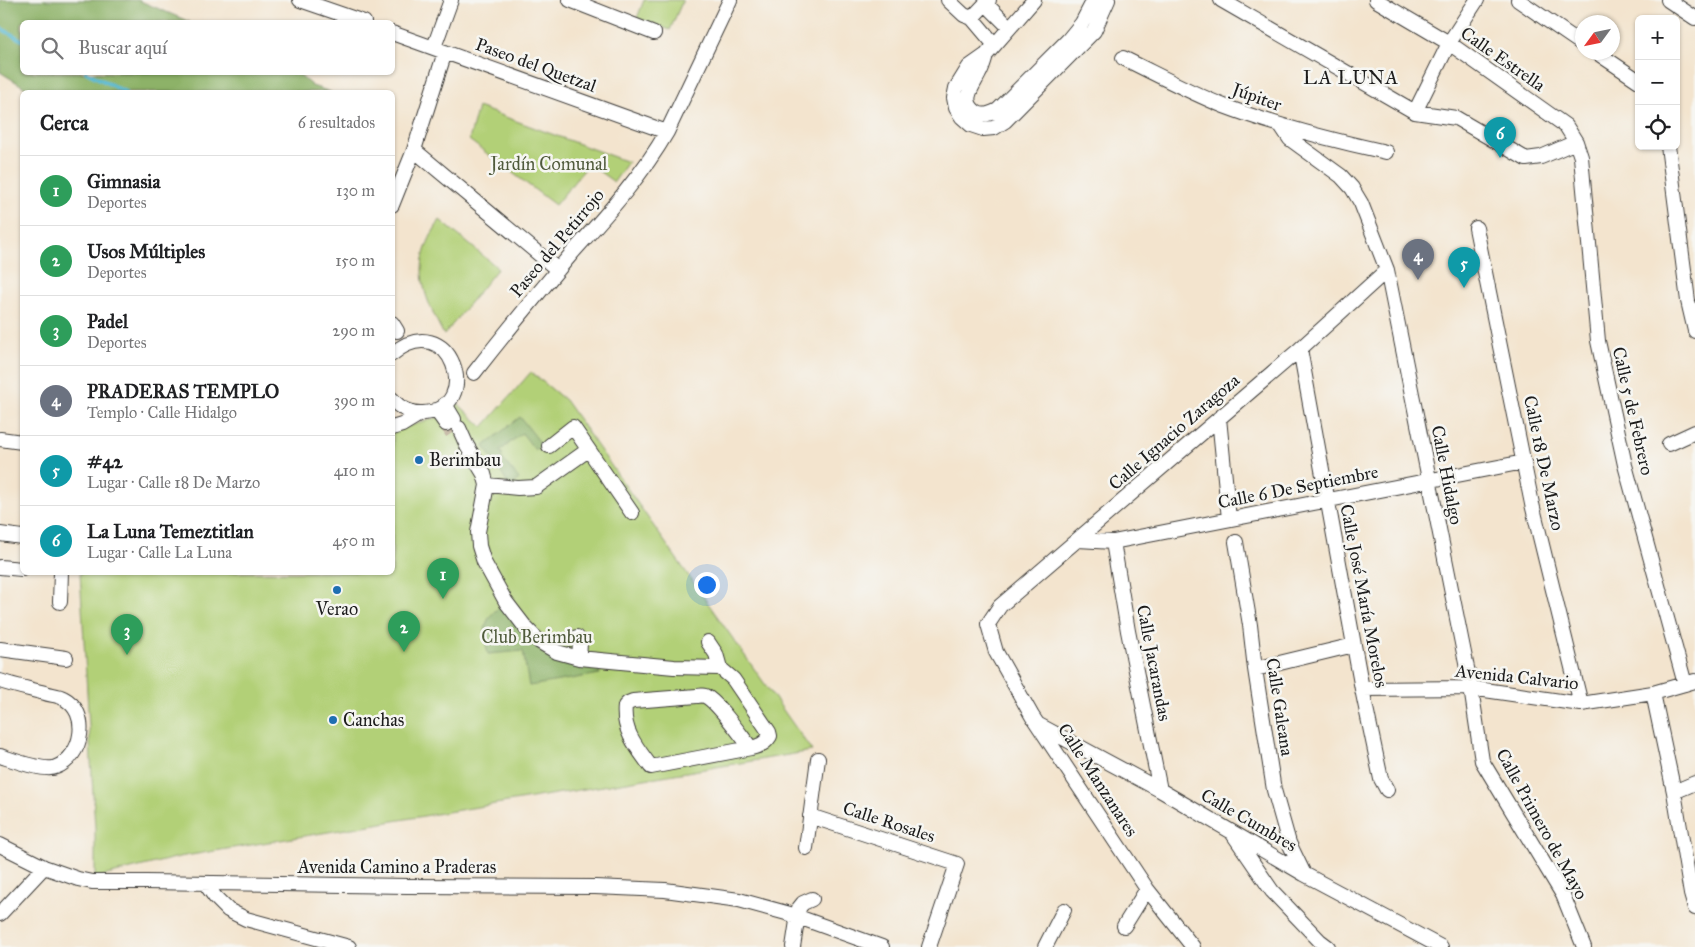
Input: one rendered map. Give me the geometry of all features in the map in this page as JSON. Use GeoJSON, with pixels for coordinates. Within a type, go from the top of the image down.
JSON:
{"type":"FeatureCollection","features":[{"type":"Feature","properties":{"kind":"street"},"geometry":{"type":"LineString","coordinates":[[300,0],[358,20]]}},
{"type":"Feature","properties":{"kind":"street"},"geometry":{"type":"LineString","coordinates":[[395,198],[414,150],[451,0]]}},
{"type":"Feature","properties":{"kind":"street"},"geometry":{"type":"LineString","coordinates":[[570,0],[593,4],[654,33]]}},
{"type":"Feature","properties":{"kind":"street","name":"Paseo del Petirrojo"},"geometry":{"type":"LineString","coordinates":[[441,407],[455,390],[472,375],[558,270],[636,180],[667,132],[730,0]]}},
{"type":"Feature","properties":{"kind":"street"},"geometry":{"type":"LineString","coordinates":[[948,0],[968,17],[994,44]]}},
{"type":"Feature","properties":{"kind":"street"},"geometry":{"type":"LineString","coordinates":[[1034,0],[1008,27],[986,56],[980,73],[969,92],[968,101],[973,111],[981,115],[990,114],[998,110],[1068,40],[1082,23],[1094,0]]}},
{"type":"Feature","properties":{"kind":"street"},"geometry":{"type":"LineString","coordinates":[[986,56],[969,67],[956,88],[954,98],[956,108],[962,117],[971,125],[982,129],[994,128],[1005,121],[1080,46],[1094,31],[1108,0]]}},
{"type":"Feature","properties":{"kind":"street"},"geometry":{"type":"LineString","coordinates":[[1221,0],[1415,112],[1456,118],[1526,159],[1540,157],[1576,142]]}},
{"type":"Feature","properties":{"kind":"street","name":"Calle Estrella"},"geometry":{"type":"LineString","coordinates":[[1376,0],[1449,43],[1566,126],[1576,142]]}},
{"type":"Feature","properties":{"kind":"street"},"geometry":{"type":"LineString","coordinates":[[1415,112],[1449,43],[1477,0]]}},
{"type":"Feature","properties":{"kind":"street"},"geometry":{"type":"LineString","coordinates":[[1518,0],[1575,39]]}},
{"type":"Feature","properties":{"kind":"street"},"geometry":{"type":"LineString","coordinates":[[1668,0],[1695,18]]}},
{"type":"Feature","properties":{"kind":"street"},"geometry":{"type":"LineString","coordinates":[[968,17],[987,2],[1008,27]]}},
{"type":"Feature","properties":{"kind":"street","name":"Paseo del Quetzal"},"geometry":{"type":"LineString","coordinates":[[395,34],[667,132]]}},
{"type":"Feature","properties":{"kind":"street","name":"Júpiter"},"geometry":{"type":"LineString","coordinates":[[1123,58],[1222,105],[1282,126],[1386,152]]}},
{"type":"Feature","properties":{"kind":"street"},"geometry":{"type":"LineString","coordinates":[[1608,60],[1635,78]]}},
{"type":"Feature","properties":{"kind":"street","name":"Calle Hidalgo"},"geometry":{"type":"LineString","coordinates":[[1282,126],[1290,139],[1341,176],[1352,188],[1361,203],[1387,270],[1471,688]]}},
{"type":"Feature","properties":{"kind":"street","name":"Calle 5 de Febrero"},"geometry":{"type":"LineString","coordinates":[[1576,142],[1581,158],[1598,340],[1625,465],[1690,682]]}},
{"type":"Feature","properties":{"kind":"street"},"geometry":{"type":"LineString","coordinates":[[414,150],[558,270]]}},
{"type":"Feature","properties":{"kind":"street"},"geometry":{"type":"LineString","coordinates":[[1669,150],[1688,302],[1695,331]]}},
{"type":"Feature","properties":{"kind":"street","name":"Calle 18 De Marzo"},"geometry":{"type":"LineString","coordinates":[[1476,228],[1532,504],[1581,704]]}},
{"type":"Feature","properties":{"kind":"street","name":"Calle Ignacio Zaragoza"},"geometry":{"type":"LineString","coordinates":[[988,624],[1000,606],[1300,349],[1387,270]]}},
{"type":"Feature","properties":{"kind":"street"},"geometry":{"type":"LineString","coordinates":[[397,338],[430,342],[442,348],[453,361],[457,376],[455,390]]}},
{"type":"Feature","properties":{"kind":"street","name":"Calle José María Morelos"},"geometry":{"type":"LineString","coordinates":[[1300,349],[1362,689],[1381,779],[1387,790]]}},
{"type":"Feature","properties":{"kind":"street"},"geometry":{"type":"LineString","coordinates":[[395,401],[406,410],[420,414]]}},
{"type":"Feature","properties":{"kind":"street"},"geometry":{"type":"LineString","coordinates":[[395,427],[420,414],[441,407],[479,463],[487,485],[478,532],[479,546],[484,562],[506,602],[526,628],[540,642],[557,652],[579,658],[674,667],[720,668]]}},
{"type":"Feature","properties":{"kind":"street"},"geometry":{"type":"LineString","coordinates":[[1219,418],[1229,519]]}},
{"type":"Feature","properties":{"kind":"street"},"geometry":{"type":"LineString","coordinates":[[549,446],[573,427],[632,513]]}},
{"type":"Feature","properties":{"kind":"street"},"geometry":{"type":"LineString","coordinates":[[1669,444],[1695,432]]}},
{"type":"Feature","properties":{"kind":"street"},"geometry":{"type":"LineString","coordinates":[[0,439],[20,442]]}},
{"type":"Feature","properties":{"kind":"street"},"geometry":{"type":"LineString","coordinates":[[487,485],[518,488],[536,487],[588,450]]}},
{"type":"Feature","properties":{"kind":"street","name":"Calle 6 De Septiembre"},"geometry":{"type":"LineString","coordinates":[[1078,540],[1113,542],[1524,462]]}},
{"type":"Feature","properties":{"kind":"street"},"geometry":{"type":"LineString","coordinates":[[0,534],[20,537]]}},
{"type":"Feature","properties":{"kind":"street","name":"Calle Jacarandas"},"geometry":{"type":"LineString","coordinates":[[1113,542],[1128,631],[1160,790]]}},
{"type":"Feature","properties":{"kind":"street","name":"Calle Galeana"},"geometry":{"type":"LineString","coordinates":[[1236,542],[1274,790],[1289,843],[1304,874]]}},
{"type":"Feature","properties":{"kind":"street"},"geometry":{"type":"LineString","coordinates":[[0,567],[20,569]]}},
{"type":"Feature","properties":{"kind":"street"},"geometry":{"type":"LineString","coordinates":[[60,602],[61,575]]}},
{"type":"Feature","properties":{"kind":"street","name":"Calle Manzanares"},"geometry":{"type":"LineString","coordinates":[[988,624],[996,652],[1038,724],[1147,888],[1193,947]]}},
{"type":"Feature","properties":{"kind":"street"},"geometry":{"type":"LineString","coordinates":[[577,637],[580,643],[579,658]]}},
{"type":"Feature","properties":{"kind":"street"},"geometry":{"type":"LineString","coordinates":[[708,642],[716,654],[720,668],[733,679],[769,732],[768,740],[751,748],[651,767],[631,739],[626,726],[625,706],[628,703],[633,701],[705,696],[729,720],[751,748]]}},
{"type":"Feature","properties":{"kind":"street"},"geometry":{"type":"LineString","coordinates":[[1255,669],[1354,644]]}},
{"type":"Feature","properties":{"kind":"street"},"geometry":{"type":"LineString","coordinates":[[0,649],[66,658]]}},
{"type":"Feature","properties":{"kind":"street"},"geometry":{"type":"LineString","coordinates":[[0,681],[64,698],[73,706],[80,721],[80,735],[76,748],[67,760],[55,768],[42,767],[0,756]]}},
{"type":"Feature","properties":{"kind":"street","name":"Avenida Calvario"},"geometry":{"type":"LineString","coordinates":[[1362,689],[1471,688],[1581,704],[1653,693],[1690,682]]}},
{"type":"Feature","properties":{"kind":"street","name":"Calle Primero de Mayo"},"geometry":{"type":"LineString","coordinates":[[1471,688],[1482,761],[1563,895],[1584,947]]}},
{"type":"Feature","properties":{"kind":"street"},"geometry":{"type":"LineString","coordinates":[[1653,693],[1694,898]]}},
{"type":"Feature","properties":{"kind":"street","name":"Calle Cumbres"},"geometry":{"type":"LineString","coordinates":[[1038,724],[1160,790],[1304,874],[1441,947]]}},
{"type":"Feature","properties":{"kind":"street"},"geometry":{"type":"LineString","coordinates":[[806,848],[818,759]]}},
{"type":"Feature","properties":{"kind":"street"},"geometry":{"type":"LineString","coordinates":[[1674,792],[1695,783]]}},
{"type":"Feature","properties":{"kind":"street","name":"Calle Rosales"},"geometry":{"type":"LineString","coordinates":[[810,816],[957,864],[929,947]]}},
{"type":"Feature","properties":{"kind":"street"},"geometry":{"type":"LineString","coordinates":[[1231,831],[1272,891],[1328,947]]}},
{"type":"Feature","properties":{"kind":"street","name":"Avenida Camino a Praderas"},"geometry":{"type":"LineString","coordinates":[[0,845],[44,867],[92,882],[595,886],[665,890],[739,900],[790,914],[882,947]]}},
{"type":"Feature","properties":{"kind":"street"},"geometry":{"type":"LineString","coordinates":[[0,914],[44,867]]}},
{"type":"Feature","properties":{"kind":"street"},"geometry":{"type":"LineString","coordinates":[[205,883],[228,910],[246,919],[349,947]]}},
{"type":"Feature","properties":{"kind":"street"},"geometry":{"type":"LineString","coordinates":[[1124,926],[1147,888]]}},
{"type":"Feature","properties":{"kind":"street"},"geometry":{"type":"LineString","coordinates":[[793,947],[799,908],[803,903],[812,899]]}},
{"type":"Feature","properties":{"kind":"street"},"geometry":{"type":"LineString","coordinates":[[1045,947],[1064,910]]}},
{"type":"Feature","properties":{"kind":"green space"},"geometry":{"type":"Polygon","coordinates":[[[0,0],[138,0],[185,20],[20,20],[20,75],[299,75],[312,86],[325,90],[29,90],[0,72],[0,0]]]}},
{"type":"Feature","properties":{"kind":"green space"},"geometry":{"type":"Polygon","coordinates":[[[644,0],[683,0],[670,30],[637,18],[644,0]]]}},
{"type":"Feature","properties":{"kind":"green space","name":"Jardín Comunal"},"geometry":{"type":"Polygon","coordinates":[[[478,107],[628,162],[614,182],[589,164],[555,205],[469,140],[478,107]]]}},
{"type":"Feature","properties":{"kind":"green space"},"geometry":{"type":"Polygon","coordinates":[[[440,220],[498,268],[444,335],[425,291],[422,268],[428,242],[440,220]]]}},
{"type":"Feature","properties":{"kind":"green space","name":"Club Berimbau"},"geometry":{"type":"Polygon","coordinates":[[[531,372],[565,400],[812,751],[179,857],[95,878],[95,828],[80,575],[395,575],[395,430],[439,417],[456,402],[483,427],[531,372]]]}},
{"type":"Feature","properties":{"kind":"green space"},"geometry":{"type":"Polygon","coordinates":[[[520,417],[542,445],[535,450],[522,433],[500,451],[503,455],[501,457],[519,479],[510,487],[484,446],[520,417]]]}},
{"type":"Feature","properties":{"kind":"green space"},"geometry":{"type":"Polygon","coordinates":[[[503,605],[529,639],[545,654],[563,663],[598,666],[600,674],[529,686],[523,651],[488,654],[485,639],[486,626],[491,615],[503,605]]]}},
{"type":"Feature","properties":{"kind":"waterway"},"geometry":{"type":"LineString","coordinates":[[0,28],[20,39]]}},
{"type":"Feature","properties":{"kind":"waterway"},"geometry":{"type":"LineString","coordinates":[[92,75],[121,90]]}},
{"type":"Feature","properties":{"kind":"tunnel"},"geometry":{"type":"LineString","coordinates":[[446,424],[452,433]]}},
{"type":"Feature","properties":{"kind":"place","name":"La Luna Temeztitlan"},"geometry":{"type":"Point","coordinates":[1500,158]}},
{"type":"Feature","properties":{"kind":"place","name":"PRADERAS TEMPLO"},"geometry":{"type":"Point","coordinates":[1418,280]}},
{"type":"Feature","properties":{"kind":"place","name":"#42"},"geometry":{"type":"Point","coordinates":[1464,288]}},
{"type":"Feature","properties":{"kind":"place","name":"Berimbau"},"geometry":{"type":"Point","coordinates":[419,460]}},
{"type":"Feature","properties":{"kind":"place","name":"Verao"},"geometry":{"type":"Point","coordinates":[337,590]}},
{"type":"Feature","properties":{"kind":"place","name":"Gimnasia"},"geometry":{"type":"Point","coordinates":[443,599]}},
{"type":"Feature","properties":{"kind":"place","name":"Usos Múltiples"},"geometry":{"type":"Point","coordinates":[404,652]}},
{"type":"Feature","properties":{"kind":"place","name":"Padel"},"geometry":{"type":"Point","coordinates":[127,655]}},
{"type":"Feature","properties":{"kind":"place","name":"Canchas"},"geometry":{"type":"Point","coordinates":[333,720]}},
{"type":"Feature","properties":{"kind":"district","name":"LA LUNA"},"geometry":{"type":"Point","coordinates":[1351,77]}}]}
